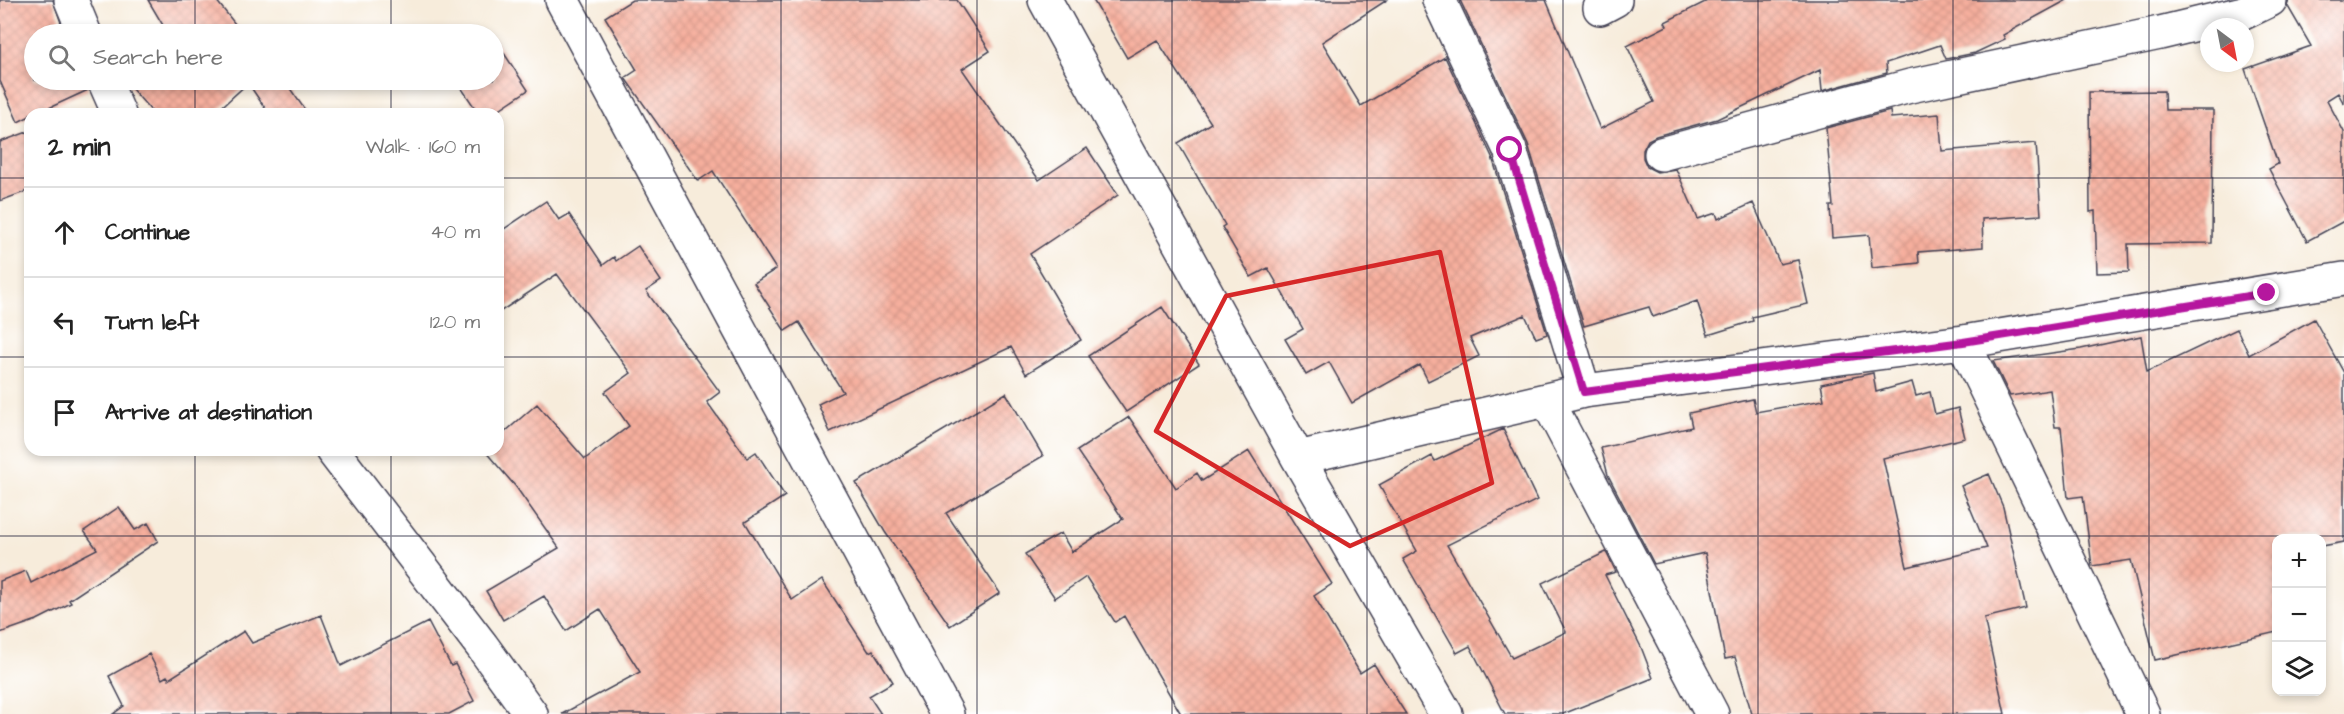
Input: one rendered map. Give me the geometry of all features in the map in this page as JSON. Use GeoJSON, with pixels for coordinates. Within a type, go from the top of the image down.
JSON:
{"type":"FeatureCollection","features":[{"type":"Feature","properties":{"kind":"street"},"geometry":{"type":"LineString","coordinates":[[71,0],[81,24]]}},
{"type":"Feature","properties":{"kind":"street"},"geometry":{"type":"LineString","coordinates":[[562,0],[940,711]]}},
{"type":"Feature","properties":{"kind":"street"},"geometry":{"type":"LineString","coordinates":[[1045,0],[1298,458],[1446,714]]}},
{"type":"Feature","properties":{"kind":"street"},"geometry":{"type":"LineString","coordinates":[[1439,0],[1510,150],[1584,392]]}},
{"type":"Feature","properties":{"kind":"street"},"geometry":{"type":"LineString","coordinates":[[1661,154],[1910,86],[2243,13],[2270,0]]}},
{"type":"Feature","properties":{"kind":"street"},"geometry":{"type":"LineString","coordinates":[[108,90],[116,108]]}},
{"type":"Feature","properties":{"kind":"street"},"geometry":{"type":"LineString","coordinates":[[1298,458],[1584,392],[1963,342],[2344,279]]}},
{"type":"Feature","properties":{"kind":"street"},"geometry":{"type":"LineString","coordinates":[[1963,342],[2143,714]]}},
{"type":"Feature","properties":{"kind":"street"},"geometry":{"type":"LineString","coordinates":[[1547,400],[1712,714]]}},
{"type":"Feature","properties":{"kind":"street"},"geometry":{"type":"LineString","coordinates":[[337,456],[531,714]]}},
{"type":"Feature","properties":{"kind":"highlighted area"},"geometry":{"type":"Polygon","coordinates":[[[1440,252],[1492,483],[1350,546],[1156,431],[1226,296],[1440,252]]]}},
{"type":"Feature","properties":{"kind":"building"},"geometry":{"type":"Polygon","coordinates":[[[0,0],[53,0],[61,24],[24,24],[24,90],[88,90],[49,108],[24,108],[24,119],[18,122],[0,81],[0,0]]]}},
{"type":"Feature","properties":{"kind":"building"},"geometry":{"type":"Polygon","coordinates":[[[148,0],[216,0],[235,24],[162,24],[148,0]]]}},
{"type":"Feature","properties":{"kind":"building"},"geometry":{"type":"Polygon","coordinates":[[[632,0],[957,0],[990,51],[962,69],[1039,180],[1087,148],[1118,195],[1030,254],[1081,340],[1026,374],[1011,347],[830,432],[818,404],[843,392],[799,322],[785,331],[754,283],[776,269],[713,171],[698,181],[625,78],[637,70],[605,17],[632,0]]]}},
{"type":"Feature","properties":{"kind":"building"},"geometry":{"type":"Polygon","coordinates":[[[1093,0],[1387,0],[1322,42],[1361,106],[1445,57],[1492,157],[1547,334],[1536,338],[1525,315],[1470,338],[1479,356],[1428,381],[1420,365],[1352,403],[1329,362],[1306,375],[1285,339],[1303,329],[1268,268],[1251,277],[1222,227],[1225,225],[1178,143],[1211,123],[1157,40],[1127,58],[1093,0]]]}},
{"type":"Feature","properties":{"kind":"building"},"geometry":{"type":"Polygon","coordinates":[[[1460,0],[1546,0],[1600,129],[1654,102],[1627,46],[1667,26],[1665,22],[1709,0],[2067,0],[2003,35],[2005,39],[1975,53],[1946,59],[1940,45],[1886,63],[1887,73],[1822,91],[1820,70],[1717,119],[1648,140],[1643,150],[1643,158],[1647,167],[1657,172],[1676,169],[1698,219],[1716,213],[1718,219],[1753,203],[1780,264],[1798,260],[1808,304],[1752,317],[1753,321],[1708,335],[1697,301],[1653,317],[1649,307],[1584,326],[1528,144],[1460,0]]]}},
{"type":"Feature","properties":{"kind":"building"},"geometry":{"type":"Polygon","coordinates":[[[2289,0],[2344,0],[2344,104],[2338,93],[2327,100],[2344,132],[2344,221],[2307,241],[2269,169],[2278,164],[2246,72],[2254,72],[2254,66],[2311,46],[2287,5],[2289,0]]]}},
{"type":"Feature","properties":{"kind":"building"},"geometry":{"type":"Polygon","coordinates":[[[504,53],[528,90],[501,108],[475,108],[463,90],[504,90],[504,53]]]}},
{"type":"Feature","properties":{"kind":"building"},"geometry":{"type":"Polygon","coordinates":[[[133,90],[240,90],[221,108],[149,108],[133,90]]]}},
{"type":"Feature","properties":{"kind":"building"},"geometry":{"type":"Polygon","coordinates":[[[253,90],[291,90],[304,108],[265,108],[253,90]]]}},
{"type":"Feature","properties":{"kind":"building"},"geometry":{"type":"Polygon","coordinates":[[[2164,91],[2165,110],[2213,110],[2212,243],[2128,244],[2129,272],[2097,273],[2095,211],[2090,212],[2089,92],[2164,91]]]}},
{"type":"Feature","properties":{"kind":"building"},"geometry":{"type":"Polygon","coordinates":[[[1890,111],[1891,118],[1939,114],[1942,151],[2036,143],[2041,215],[1982,219],[1983,247],[1918,252],[1919,263],[1872,268],[1869,235],[1832,238],[1830,206],[1833,206],[1826,128],[1890,111]]]}},
{"type":"Feature","properties":{"kind":"building"},"geometry":{"type":"Polygon","coordinates":[[[24,133],[24,192],[0,201],[0,142],[24,133]]]}},
{"type":"Feature","properties":{"kind":"building"},"geometry":{"type":"Polygon","coordinates":[[[546,201],[559,220],[569,214],[603,265],[614,257],[616,261],[638,246],[661,281],[646,291],[720,392],[707,402],[747,458],[756,452],[785,496],[745,522],[792,600],[822,580],[869,652],[873,650],[893,682],[869,696],[881,714],[562,714],[640,672],[600,609],[566,631],[544,596],[503,620],[486,591],[559,548],[516,487],[489,456],[504,456],[504,433],[537,404],[585,459],[629,426],[605,392],[631,373],[557,274],[504,309],[504,229],[546,201]]]}},
{"type":"Feature","properties":{"kind":"building"},"geometry":{"type":"Polygon","coordinates":[[[1162,307],[1199,364],[1126,412],[1088,356],[1162,307]]]}},
{"type":"Feature","properties":{"kind":"building"},"geometry":{"type":"Polygon","coordinates":[[[2314,319],[2344,373],[2344,542],[2326,545],[2326,534],[2272,534],[2272,633],[2155,660],[2131,560],[2092,566],[2083,496],[2068,498],[2061,427],[2055,427],[2050,390],[2010,396],[1993,361],[2081,349],[2141,336],[2147,372],[2237,329],[2249,355],[2314,319]]]}},
{"type":"Feature","properties":{"kind":"building"},"geometry":{"type":"Polygon","coordinates":[[[1873,373],[1876,392],[1912,382],[1916,396],[1930,392],[1935,414],[1958,408],[1965,438],[1883,458],[1907,567],[1987,548],[1961,486],[1989,474],[2003,507],[2026,608],[1984,618],[2005,714],[1752,714],[1735,657],[1725,659],[1705,553],[1654,564],[1608,475],[1601,448],[1692,427],[1689,413],[1753,399],[1756,412],[1824,400],[1821,384],[1873,373]]]}},
{"type":"Feature","properties":{"kind":"building"},"geometry":{"type":"Polygon","coordinates":[[[1006,393],[1043,456],[946,513],[1000,593],[950,626],[885,532],[856,483],[1006,393]]]}},
{"type":"Feature","properties":{"kind":"building"},"geometry":{"type":"Polygon","coordinates":[[[1129,417],[1176,488],[1197,473],[1202,481],[1249,451],[1332,584],[1314,596],[1360,673],[1374,664],[1406,714],[1181,714],[1124,616],[1115,622],[1086,577],[1055,598],[1025,554],[1061,533],[1072,552],[1123,519],[1077,451],[1129,417]]]}},
{"type":"Feature","properties":{"kind":"building"},"geometry":{"type":"Polygon","coordinates":[[[1503,429],[1537,500],[1447,545],[1512,658],[1566,632],[1542,583],[1606,552],[1616,572],[1605,575],[1641,647],[1653,678],[1563,714],[1505,714],[1470,646],[1457,653],[1403,559],[1417,551],[1379,485],[1432,456],[1435,461],[1503,429]]]}},
{"type":"Feature","properties":{"kind":"building"},"geometry":{"type":"Polygon","coordinates":[[[119,507],[135,530],[148,523],[158,541],[69,600],[71,603],[37,620],[0,633],[0,581],[26,571],[31,583],[97,549],[84,531],[119,507]]]}},
{"type":"Feature","properties":{"kind":"building"},"geometry":{"type":"Polygon","coordinates":[[[321,615],[341,666],[428,622],[451,666],[455,664],[474,701],[449,714],[113,714],[124,706],[109,676],[149,654],[162,679],[167,676],[169,679],[244,631],[252,643],[321,615]]]}},
{"type":"Feature","properties":{"kind":"route"},"geometry":{"type":"LineString","coordinates":[[1510,150],[1584,392],[1963,342],[2267,293]]}}]}
